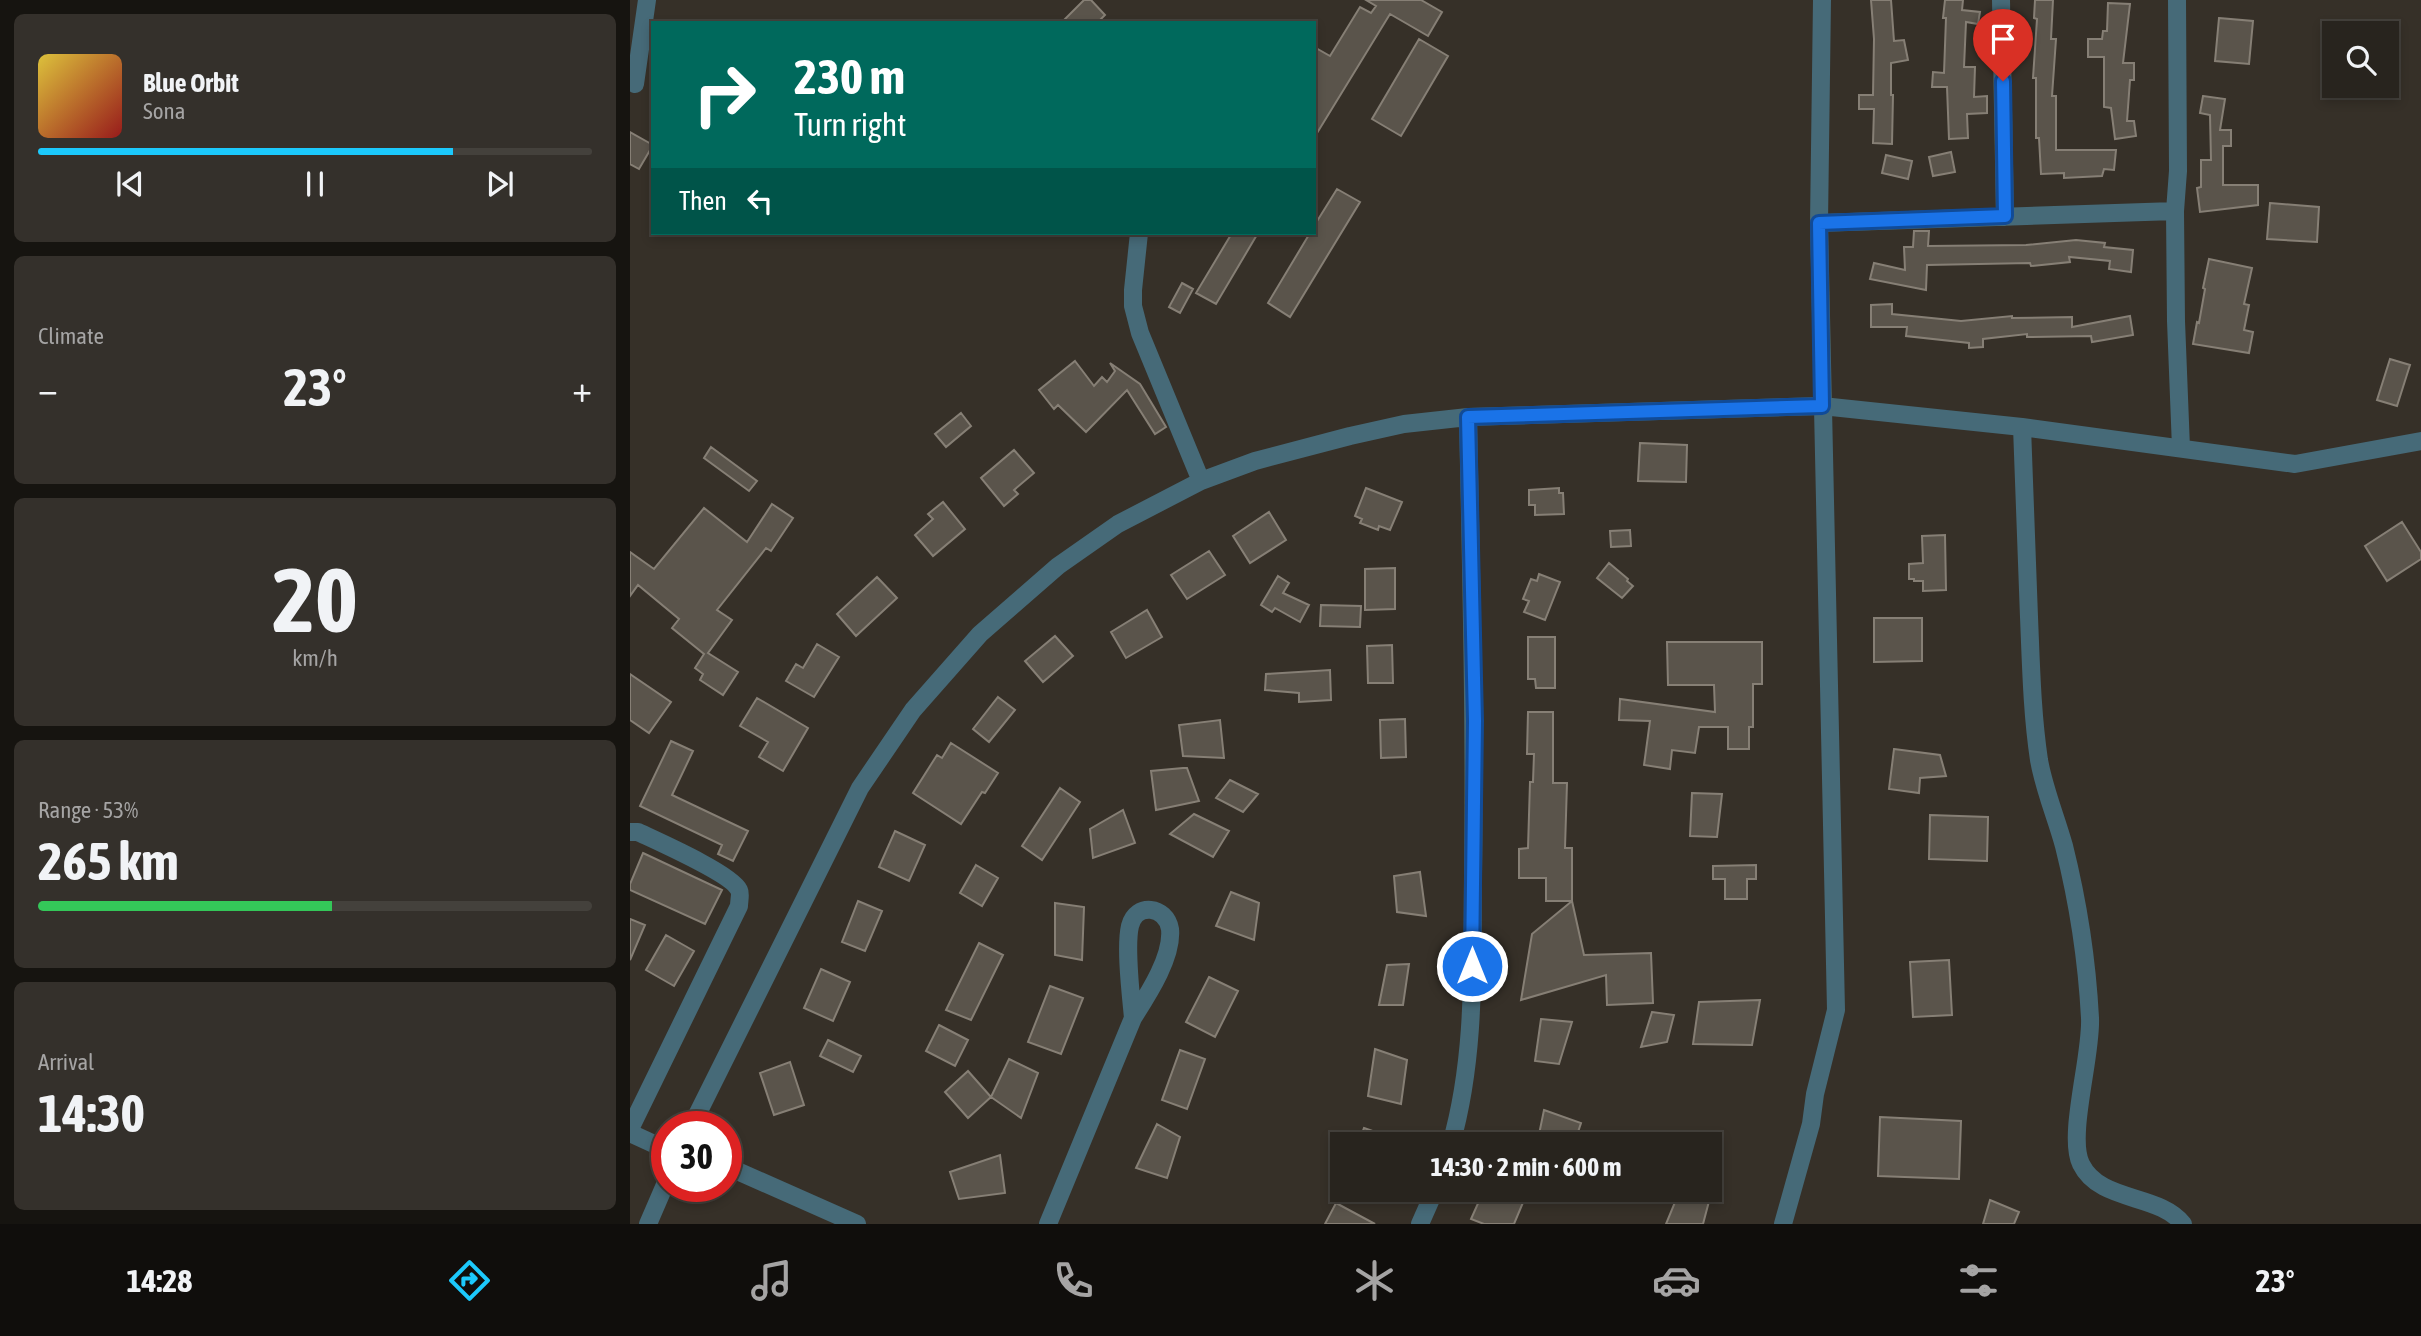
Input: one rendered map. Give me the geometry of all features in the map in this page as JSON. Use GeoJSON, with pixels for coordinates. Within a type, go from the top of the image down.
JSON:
{"type":"FeatureCollection","features":[{"type":"Feature","properties":{"kind":"street"},"geometry":{"type":"LineString","coordinates":[[635,84],[647,0]]}},
{"type":"Feature","properties":{"kind":"street"},"geometry":{"type":"LineString","coordinates":[[1783,1224],[1811,1124],[1815,1094],[1836,1010],[1819,223],[1822,0]]}},
{"type":"Feature","properties":{"kind":"street"},"geometry":{"type":"LineString","coordinates":[[2001,0],[2005,216]]}},
{"type":"Feature","properties":{"kind":"street"},"geometry":{"type":"LineString","coordinates":[[2177,0],[2178,171],[2175,211],[2181,448]]}},
{"type":"Feature","properties":{"kind":"street"},"geometry":{"type":"LineString","coordinates":[[1819,223],[2175,211]]}},
{"type":"Feature","properties":{"kind":"street"},"geometry":{"type":"LineString","coordinates":[[1139,235],[1133,306],[1140,333],[1201,481]]}},
{"type":"Feature","properties":{"kind":"street"},"geometry":{"type":"LineString","coordinates":[[699,1111],[860,789],[913,710],[980,634],[1058,566],[1118,524],[1201,481],[1255,461],[1350,436],[1404,424],[1468,417],[1822,406],[2022,427],[2295,464],[2421,441]]}},
{"type":"Feature","properties":{"kind":"street"},"geometry":{"type":"LineString","coordinates":[[1454,1132],[1463,1094],[1469,1049],[1472,994],[1475,721],[1468,417]]}},
{"type":"Feature","properties":{"kind":"street"},"geometry":{"type":"LineString","coordinates":[[2022,427],[2033,718],[2044,785],[2064,846],[2084,947],[2090,1021],[2076,1140],[2079,1161],[2087,1176],[2102,1187],[2158,1208],[2183,1224]]}},
{"type":"Feature","properties":{"kind":"street"},"geometry":{"type":"LineString","coordinates":[[630,832],[638,832],[728,877],[739,890],[740,897],[739,906],[630,1131],[651,1142]]}},
{"type":"Feature","properties":{"kind":"street"},"geometry":{"type":"LineString","coordinates":[[1048,1224],[1133,1018],[1149,993],[1169,946],[1170,928],[1165,917],[1158,911],[1149,909],[1136,915],[1129,927],[1133,1018]]}},
{"type":"Feature","properties":{"kind":"street"},"geometry":{"type":"LineString","coordinates":[[742,1173],[857,1224]]}},
{"type":"Feature","properties":{"kind":"street"},"geometry":{"type":"LineString","coordinates":[[648,1224],[658,1202]]}},
{"type":"Feature","properties":{"kind":"street"},"geometry":{"type":"LineString","coordinates":[[1420,1224],[1430,1202]]}},
{"type":"Feature","properties":{"kind":"building"},"geometry":{"type":"Polygon","coordinates":[[[1084,0],[1091,0],[1105,15],[1099,21],[1063,21],[1084,0]]]}},
{"type":"Feature","properties":{"kind":"building"},"geometry":{"type":"Polygon","coordinates":[[[1366,0],[1421,0],[1442,12],[1428,36],[1390,14],[1316,135],[1316,48],[1330,56],[1360,7],[1371,13],[1376,6],[1366,0]]]}},
{"type":"Feature","properties":{"kind":"building"},"geometry":{"type":"Polygon","coordinates":[[[1871,0],[1891,0],[1894,41],[1904,40],[1908,60],[1891,63],[1892,144],[1873,143],[1874,109],[1859,109],[1859,95],[1873,95],[1874,39],[1871,0]]]}},
{"type":"Feature","properties":{"kind":"building"},"geometry":{"type":"Polygon","coordinates":[[[1945,0],[1963,0],[1962,10],[1980,12],[1978,24],[1966,22],[1964,67],[1975,67],[1974,97],[1987,96],[1987,113],[1967,114],[1968,138],[1949,139],[1947,87],[1932,87],[1933,72],[1944,73],[1945,0]]]}},
{"type":"Feature","properties":{"kind":"building"},"geometry":{"type":"Polygon","coordinates":[[[2035,0],[2053,0],[2051,39],[2056,39],[2052,96],[2056,96],[2056,150],[2116,150],[2114,170],[2104,169],[2102,176],[2064,178],[2064,173],[2041,174],[2039,138],[2036,138],[2036,78],[2033,78],[2037,19],[2034,18],[2035,0]]]}},
{"type":"Feature","properties":{"kind":"building"},"geometry":{"type":"Polygon","coordinates":[[[2108,3],[2130,4],[2123,63],[2134,63],[2127,121],[2134,121],[2136,136],[2115,139],[2111,108],[2104,107],[2104,57],[2088,57],[2088,39],[2102,39],[2103,31],[2107,31],[2108,3]]]}},
{"type":"Feature","properties":{"kind":"building"},"geometry":{"type":"Polygon","coordinates":[[[2219,18],[2253,21],[2249,64],[2215,61],[2219,18]]]}},
{"type":"Feature","properties":{"kind":"building"},"geometry":{"type":"Polygon","coordinates":[[[1419,39],[1448,56],[1401,136],[1372,119],[1419,39]]]}},
{"type":"Feature","properties":{"kind":"building"},"geometry":{"type":"Polygon","coordinates":[[[2203,96],[2225,99],[2220,130],[2231,130],[2231,146],[2223,146],[2223,185],[2258,185],[2258,205],[2200,212],[2197,188],[2201,187],[2201,160],[2211,160],[2210,115],[2200,113],[2203,96]]]}},
{"type":"Feature","properties":{"kind":"building"},"geometry":{"type":"Polygon","coordinates":[[[630,132],[651,144],[651,148],[639,169],[630,164],[630,132]]]}},
{"type":"Feature","properties":{"kind":"building"},"geometry":{"type":"Polygon","coordinates":[[[1951,152],[1955,172],[1933,176],[1929,157],[1951,152]]]}},
{"type":"Feature","properties":{"kind":"building"},"geometry":{"type":"Polygon","coordinates":[[[1886,155],[1912,161],[1908,179],[1882,173],[1886,155]]]}},
{"type":"Feature","properties":{"kind":"building"},"geometry":{"type":"Polygon","coordinates":[[[1337,189],[1360,202],[1290,317],[1268,303],[1309,235],[1316,235],[1316,223],[1337,189]]]}},
{"type":"Feature","properties":{"kind":"building"},"geometry":{"type":"Polygon","coordinates":[[[2270,203],[2319,207],[2317,242],[2267,239],[2270,203]]]}},
{"type":"Feature","properties":{"kind":"building"},"geometry":{"type":"Polygon","coordinates":[[[1914,231],[1929,231],[1928,246],[2026,245],[2076,240],[2105,243],[2104,247],[2133,250],[2131,272],[2109,269],[2110,261],[2069,257],[2070,262],[2031,266],[2030,263],[1927,265],[1926,290],[1870,279],[1874,263],[1905,270],[1904,247],[1913,247],[1914,231]]]}},
{"type":"Feature","properties":{"kind":"building"},"geometry":{"type":"Polygon","coordinates":[[[1231,235],[1257,235],[1216,304],[1196,293],[1231,235]]]}},
{"type":"Feature","properties":{"kind":"building"},"geometry":{"type":"Polygon","coordinates":[[[2209,259],[2252,268],[2244,304],[2249,305],[2244,330],[2253,332],[2249,353],[2193,344],[2209,259]]]}},
{"type":"Feature","properties":{"kind":"building"},"geometry":{"type":"Polygon","coordinates":[[[1182,283],[1193,289],[1180,313],[1169,307],[1182,283]]]}},
{"type":"Feature","properties":{"kind":"building"},"geometry":{"type":"Polygon","coordinates":[[[1892,304],[1892,314],[1961,321],[2012,316],[2072,317],[2072,327],[2130,316],[2133,335],[2092,342],[2091,336],[2027,337],[2027,334],[1983,339],[1983,347],[1969,348],[1969,343],[1906,336],[1907,327],[1871,327],[1871,305],[1892,304]]]}},
{"type":"Feature","properties":{"kind":"building"},"geometry":{"type":"Polygon","coordinates":[[[2390,359],[2410,365],[2397,406],[2377,400],[2390,359]]]}},
{"type":"Feature","properties":{"kind":"building"},"geometry":{"type":"Polygon","coordinates":[[[1075,361],[1094,386],[1102,377],[1107,382],[1115,371],[1110,363],[1140,384],[1166,427],[1155,434],[1127,390],[1086,432],[1058,405],[1054,409],[1039,390],[1075,361]]]}},
{"type":"Feature","properties":{"kind":"building"},"geometry":{"type":"Polygon","coordinates":[[[961,413],[971,426],[946,447],[935,434],[961,413]]]}},
{"type":"Feature","properties":{"kind":"building"},"geometry":{"type":"Polygon","coordinates":[[[1640,443],[1687,445],[1686,482],[1638,481],[1640,443]]]}},
{"type":"Feature","properties":{"kind":"building"},"geometry":{"type":"Polygon","coordinates":[[[711,447],[757,481],[749,491],[704,458],[711,447]]]}},
{"type":"Feature","properties":{"kind":"building"},"geometry":{"type":"Polygon","coordinates":[[[1014,450],[1034,473],[1014,490],[1018,494],[1004,506],[981,478],[1014,450]]]}},
{"type":"Feature","properties":{"kind":"building"},"geometry":{"type":"Polygon","coordinates":[[[1366,488],[1402,502],[1390,530],[1379,526],[1378,530],[1360,523],[1362,519],[1355,516],[1366,488]]]}},
{"type":"Feature","properties":{"kind":"building"},"geometry":{"type":"Polygon","coordinates":[[[1559,488],[1559,493],[1563,493],[1564,514],[1535,515],[1535,505],[1529,505],[1529,490],[1559,488]]]}},
{"type":"Feature","properties":{"kind":"building"},"geometry":{"type":"Polygon","coordinates":[[[943,502],[965,529],[933,556],[915,535],[933,519],[928,514],[943,502]]]}},
{"type":"Feature","properties":{"kind":"building"},"geometry":{"type":"Polygon","coordinates":[[[772,504],[793,518],[771,551],[766,548],[717,610],[732,620],[708,653],[738,672],[723,695],[700,680],[703,674],[695,668],[704,654],[672,628],[679,619],[638,585],[630,596],[630,552],[654,569],[704,508],[747,542],[772,504]]]}},
{"type":"Feature","properties":{"kind":"building"},"geometry":{"type":"Polygon","coordinates":[[[1269,512],[1286,540],[1250,563],[1233,536],[1269,512]]]}},
{"type":"Feature","properties":{"kind":"building"},"geometry":{"type":"Polygon","coordinates":[[[2402,522],[2421,552],[2421,559],[2387,581],[2365,546],[2402,522]]]}},
{"type":"Feature","properties":{"kind":"building"},"geometry":{"type":"Polygon","coordinates":[[[1630,530],[1631,546],[1611,547],[1610,531],[1630,530]]]}},
{"type":"Feature","properties":{"kind":"building"},"geometry":{"type":"Polygon","coordinates":[[[1945,535],[1946,590],[1923,591],[1923,581],[1909,579],[1909,564],[1923,563],[1922,536],[1945,535]]]}},
{"type":"Feature","properties":{"kind":"building"},"geometry":{"type":"Polygon","coordinates":[[[1209,551],[1225,575],[1187,599],[1171,575],[1209,551]]]}},
{"type":"Feature","properties":{"kind":"building"},"geometry":{"type":"Polygon","coordinates":[[[1609,563],[1633,586],[1622,598],[1597,578],[1609,563]]]}},
{"type":"Feature","properties":{"kind":"building"},"geometry":{"type":"Polygon","coordinates":[[[1395,568],[1395,609],[1365,610],[1365,569],[1395,568]]]}},
{"type":"Feature","properties":{"kind":"building"},"geometry":{"type":"Polygon","coordinates":[[[1539,574],[1560,582],[1545,620],[1524,612],[1529,601],[1523,599],[1531,579],[1537,581],[1539,574]]]}},
{"type":"Feature","properties":{"kind":"building"},"geometry":{"type":"Polygon","coordinates":[[[1278,576],[1289,583],[1283,593],[1309,605],[1300,622],[1275,608],[1272,612],[1261,605],[1278,576]]]}},
{"type":"Feature","properties":{"kind":"building"},"geometry":{"type":"Polygon","coordinates":[[[877,577],[897,598],[856,636],[837,614],[877,577]]]}},
{"type":"Feature","properties":{"kind":"building"},"geometry":{"type":"Polygon","coordinates":[[[1321,605],[1361,606],[1360,627],[1320,626],[1321,605]]]}},
{"type":"Feature","properties":{"kind":"building"},"geometry":{"type":"Polygon","coordinates":[[[1147,610],[1162,637],[1126,658],[1111,632],[1147,610]]]}},
{"type":"Feature","properties":{"kind":"building"},"geometry":{"type":"Polygon","coordinates":[[[1874,618],[1922,618],[1922,661],[1874,662],[1874,618]]]}},
{"type":"Feature","properties":{"kind":"building"},"geometry":{"type":"Polygon","coordinates":[[[1055,636],[1073,656],[1043,682],[1025,661],[1055,636]]]}},
{"type":"Feature","properties":{"kind":"building"},"geometry":{"type":"Polygon","coordinates":[[[1528,637],[1555,637],[1555,688],[1536,688],[1535,679],[1528,679],[1528,637]]]}},
{"type":"Feature","properties":{"kind":"building"},"geometry":{"type":"Polygon","coordinates":[[[1667,642],[1762,642],[1762,684],[1753,684],[1753,727],[1749,727],[1749,749],[1728,749],[1728,727],[1699,727],[1695,753],[1672,750],[1670,769],[1644,765],[1650,721],[1619,720],[1620,699],[1715,712],[1714,685],[1668,685],[1667,642]]]}},
{"type":"Feature","properties":{"kind":"building"},"geometry":{"type":"Polygon","coordinates":[[[817,644],[839,657],[814,697],[786,681],[796,664],[803,668],[817,644]]]}},
{"type":"Feature","properties":{"kind":"building"},"geometry":{"type":"Polygon","coordinates":[[[1392,645],[1393,683],[1368,683],[1367,646],[1392,645]]]}},
{"type":"Feature","properties":{"kind":"building"},"geometry":{"type":"Polygon","coordinates":[[[1330,670],[1331,700],[1299,702],[1299,693],[1265,690],[1266,674],[1330,670]]]}},
{"type":"Feature","properties":{"kind":"building"},"geometry":{"type":"Polygon","coordinates":[[[630,674],[671,702],[649,733],[630,720],[630,674]]]}},
{"type":"Feature","properties":{"kind":"building"},"geometry":{"type":"Polygon","coordinates":[[[998,697],[1015,710],[989,742],[973,729],[998,697]]]}},
{"type":"Feature","properties":{"kind":"building"},"geometry":{"type":"Polygon","coordinates":[[[757,698],[808,728],[783,771],[759,757],[768,742],[740,726],[757,698]]]}},
{"type":"Feature","properties":{"kind":"building"},"geometry":{"type":"Polygon","coordinates":[[[1528,712],[1553,712],[1553,783],[1567,783],[1565,848],[1572,848],[1572,901],[1546,901],[1546,878],[1519,878],[1519,849],[1528,848],[1530,782],[1533,782],[1534,754],[1527,754],[1528,712]]]}},
{"type":"Feature","properties":{"kind":"building"},"geometry":{"type":"Polygon","coordinates":[[[1405,719],[1406,757],[1381,758],[1380,720],[1405,719]]]}},
{"type":"Feature","properties":{"kind":"building"},"geometry":{"type":"Polygon","coordinates":[[[1220,720],[1224,758],[1183,756],[1179,725],[1220,720]]]}},
{"type":"Feature","properties":{"kind":"building"},"geometry":{"type":"Polygon","coordinates":[[[671,741],[693,751],[672,795],[748,831],[733,861],[718,854],[722,845],[640,806],[671,741]]]}},
{"type":"Feature","properties":{"kind":"building"},"geometry":{"type":"Polygon","coordinates":[[[951,743],[998,773],[961,824],[913,793],[937,755],[942,758],[951,743]]]}},
{"type":"Feature","properties":{"kind":"building"},"geometry":{"type":"Polygon","coordinates":[[[1894,749],[1940,755],[1946,776],[1920,778],[1919,793],[1889,789],[1894,749]]]}},
{"type":"Feature","properties":{"kind":"building"},"geometry":{"type":"Polygon","coordinates":[[[1187,768],[1199,801],[1156,810],[1151,771],[1187,768]]]}},
{"type":"Feature","properties":{"kind":"building"},"geometry":{"type":"Polygon","coordinates":[[[1230,780],[1258,794],[1243,812],[1216,798],[1230,780]]]}},
{"type":"Feature","properties":{"kind":"building"},"geometry":{"type":"Polygon","coordinates":[[[1060,788],[1080,802],[1042,860],[1022,846],[1060,788]]]}},
{"type":"Feature","properties":{"kind":"building"},"geometry":{"type":"Polygon","coordinates":[[[1692,793],[1722,794],[1717,837],[1690,836],[1692,793]]]}},
{"type":"Feature","properties":{"kind":"building"},"geometry":{"type":"Polygon","coordinates":[[[1123,810],[1135,843],[1093,858],[1090,829],[1123,810]]]}},
{"type":"Feature","properties":{"kind":"building"},"geometry":{"type":"Polygon","coordinates":[[[1194,814],[1229,831],[1213,857],[1170,834],[1194,814]]]}},
{"type":"Feature","properties":{"kind":"building"},"geometry":{"type":"Polygon","coordinates":[[[1930,815],[1988,817],[1987,861],[1929,859],[1930,815]]]}},
{"type":"Feature","properties":{"kind":"building"},"geometry":{"type":"Polygon","coordinates":[[[895,831],[925,845],[909,881],[879,867],[895,831]]]}},
{"type":"Feature","properties":{"kind":"building"},"geometry":{"type":"Polygon","coordinates":[[[643,853],[722,890],[705,924],[630,890],[643,853]]]}},
{"type":"Feature","properties":{"kind":"building"},"geometry":{"type":"Polygon","coordinates":[[[976,865],[998,878],[982,906],[960,893],[976,865]]]}},
{"type":"Feature","properties":{"kind":"building"},"geometry":{"type":"Polygon","coordinates":[[[1756,865],[1756,879],[1747,879],[1747,899],[1725,899],[1725,879],[1713,879],[1713,866],[1756,865]]]}},
{"type":"Feature","properties":{"kind":"building"},"geometry":{"type":"Polygon","coordinates":[[[1420,872],[1426,916],[1397,912],[1394,876],[1420,872]]]}},
{"type":"Feature","properties":{"kind":"building"},"geometry":{"type":"Polygon","coordinates":[[[1231,892],[1259,903],[1254,940],[1216,926],[1231,892]]]}},
{"type":"Feature","properties":{"kind":"building"},"geometry":{"type":"Polygon","coordinates":[[[858,901],[882,911],[865,951],[842,942],[858,901]]]}},
{"type":"Feature","properties":{"kind":"building"},"geometry":{"type":"Polygon","coordinates":[[[1572,901],[1584,955],[1651,953],[1653,1003],[1607,1005],[1606,975],[1521,1000],[1532,934],[1572,901]]]}},
{"type":"Feature","properties":{"kind":"building"},"geometry":{"type":"Polygon","coordinates":[[[1055,903],[1084,907],[1082,960],[1055,955],[1055,903]]]}},
{"type":"Feature","properties":{"kind":"building"},"geometry":{"type":"Polygon","coordinates":[[[630,919],[645,925],[630,960],[630,919]]]}},
{"type":"Feature","properties":{"kind":"building"},"geometry":{"type":"Polygon","coordinates":[[[666,935],[694,951],[674,986],[646,970],[666,935]]]}},
{"type":"Feature","properties":{"kind":"building"},"geometry":{"type":"Polygon","coordinates":[[[979,943],[1003,955],[971,1020],[946,1010],[979,943]]]}},
{"type":"Feature","properties":{"kind":"building"},"geometry":{"type":"Polygon","coordinates":[[[1949,960],[1952,1015],[1913,1017],[1910,962],[1949,960]]]}},
{"type":"Feature","properties":{"kind":"building"},"geometry":{"type":"Polygon","coordinates":[[[1409,964],[1403,1005],[1379,1005],[1387,965],[1409,964]]]}},
{"type":"Feature","properties":{"kind":"building"},"geometry":{"type":"Polygon","coordinates":[[[821,969],[850,982],[833,1021],[804,1008],[821,969]]]}},
{"type":"Feature","properties":{"kind":"building"},"geometry":{"type":"Polygon","coordinates":[[[1209,977],[1238,991],[1215,1037],[1186,1022],[1209,977]]]}},
{"type":"Feature","properties":{"kind":"building"},"geometry":{"type":"Polygon","coordinates":[[[1050,986],[1083,998],[1061,1054],[1028,1042],[1050,986]]]}},
{"type":"Feature","properties":{"kind":"building"},"geometry":{"type":"Polygon","coordinates":[[[1760,1000],[1752,1045],[1693,1044],[1699,1002],[1760,1000]]]}},
{"type":"Feature","properties":{"kind":"building"},"geometry":{"type":"Polygon","coordinates":[[[1652,1012],[1674,1015],[1667,1042],[1641,1047],[1652,1012]]]}},
{"type":"Feature","properties":{"kind":"building"},"geometry":{"type":"Polygon","coordinates":[[[1541,1019],[1572,1022],[1559,1064],[1535,1061],[1541,1019]]]}},
{"type":"Feature","properties":{"kind":"building"},"geometry":{"type":"Polygon","coordinates":[[[939,1025],[968,1040],[955,1066],[926,1051],[939,1025]]]}},
{"type":"Feature","properties":{"kind":"building"},"geometry":{"type":"Polygon","coordinates":[[[828,1040],[861,1056],[853,1072],[820,1056],[828,1040]]]}},
{"type":"Feature","properties":{"kind":"building"},"geometry":{"type":"Polygon","coordinates":[[[1375,1049],[1407,1060],[1401,1104],[1368,1096],[1375,1049]]]}},
{"type":"Feature","properties":{"kind":"building"},"geometry":{"type":"Polygon","coordinates":[[[1180,1050],[1205,1059],[1187,1109],[1162,1100],[1180,1050]]]}},
{"type":"Feature","properties":{"kind":"building"},"geometry":{"type":"Polygon","coordinates":[[[1009,1059],[1038,1073],[1021,1118],[991,1097],[1009,1059]]]}},
{"type":"Feature","properties":{"kind":"building"},"geometry":{"type":"Polygon","coordinates":[[[790,1062],[804,1105],[774,1115],[760,1073],[790,1062]]]}},
{"type":"Feature","properties":{"kind":"building"},"geometry":{"type":"Polygon","coordinates":[[[968,1071],[991,1097],[968,1118],[945,1092],[968,1071]]]}},
{"type":"Feature","properties":{"kind":"building"},"geometry":{"type":"Polygon","coordinates":[[[1544,1110],[1581,1123],[1578,1132],[1539,1132],[1544,1110]]]}},
{"type":"Feature","properties":{"kind":"building"},"geometry":{"type":"Polygon","coordinates":[[[1880,1117],[1961,1121],[1959,1179],[1878,1176],[1880,1117]]]}},
{"type":"Feature","properties":{"kind":"building"},"geometry":{"type":"Polygon","coordinates":[[[1157,1124],[1180,1137],[1167,1178],[1136,1168],[1157,1124]]]}},
{"type":"Feature","properties":{"kind":"building"},"geometry":{"type":"Polygon","coordinates":[[[1000,1155],[1005,1193],[959,1199],[950,1172],[1000,1155]]]}},
{"type":"Feature","properties":{"kind":"building"},"geometry":{"type":"Polygon","coordinates":[[[1990,1200],[2019,1212],[2014,1224],[1983,1224],[1990,1200]]]}},
{"type":"Feature","properties":{"kind":"building"},"geometry":{"type":"Polygon","coordinates":[[[1479,1202],[1523,1202],[1514,1224],[1484,1224],[1471,1219],[1479,1202]]]}},
{"type":"Feature","properties":{"kind":"building"},"geometry":{"type":"Polygon","coordinates":[[[1675,1202],[1709,1202],[1703,1224],[1666,1224],[1675,1202]]]}},
{"type":"Feature","properties":{"kind":"building"},"geometry":{"type":"Polygon","coordinates":[[[1336,1203],[1375,1224],[1325,1224],[1336,1203]]]}},
{"type":"Feature","properties":{"kind":"route"},"geometry":{"type":"LineString","coordinates":[[1472,966],[1475,721],[1468,417],[1822,406],[1819,223],[2005,216],[2003,81]]}}]}
